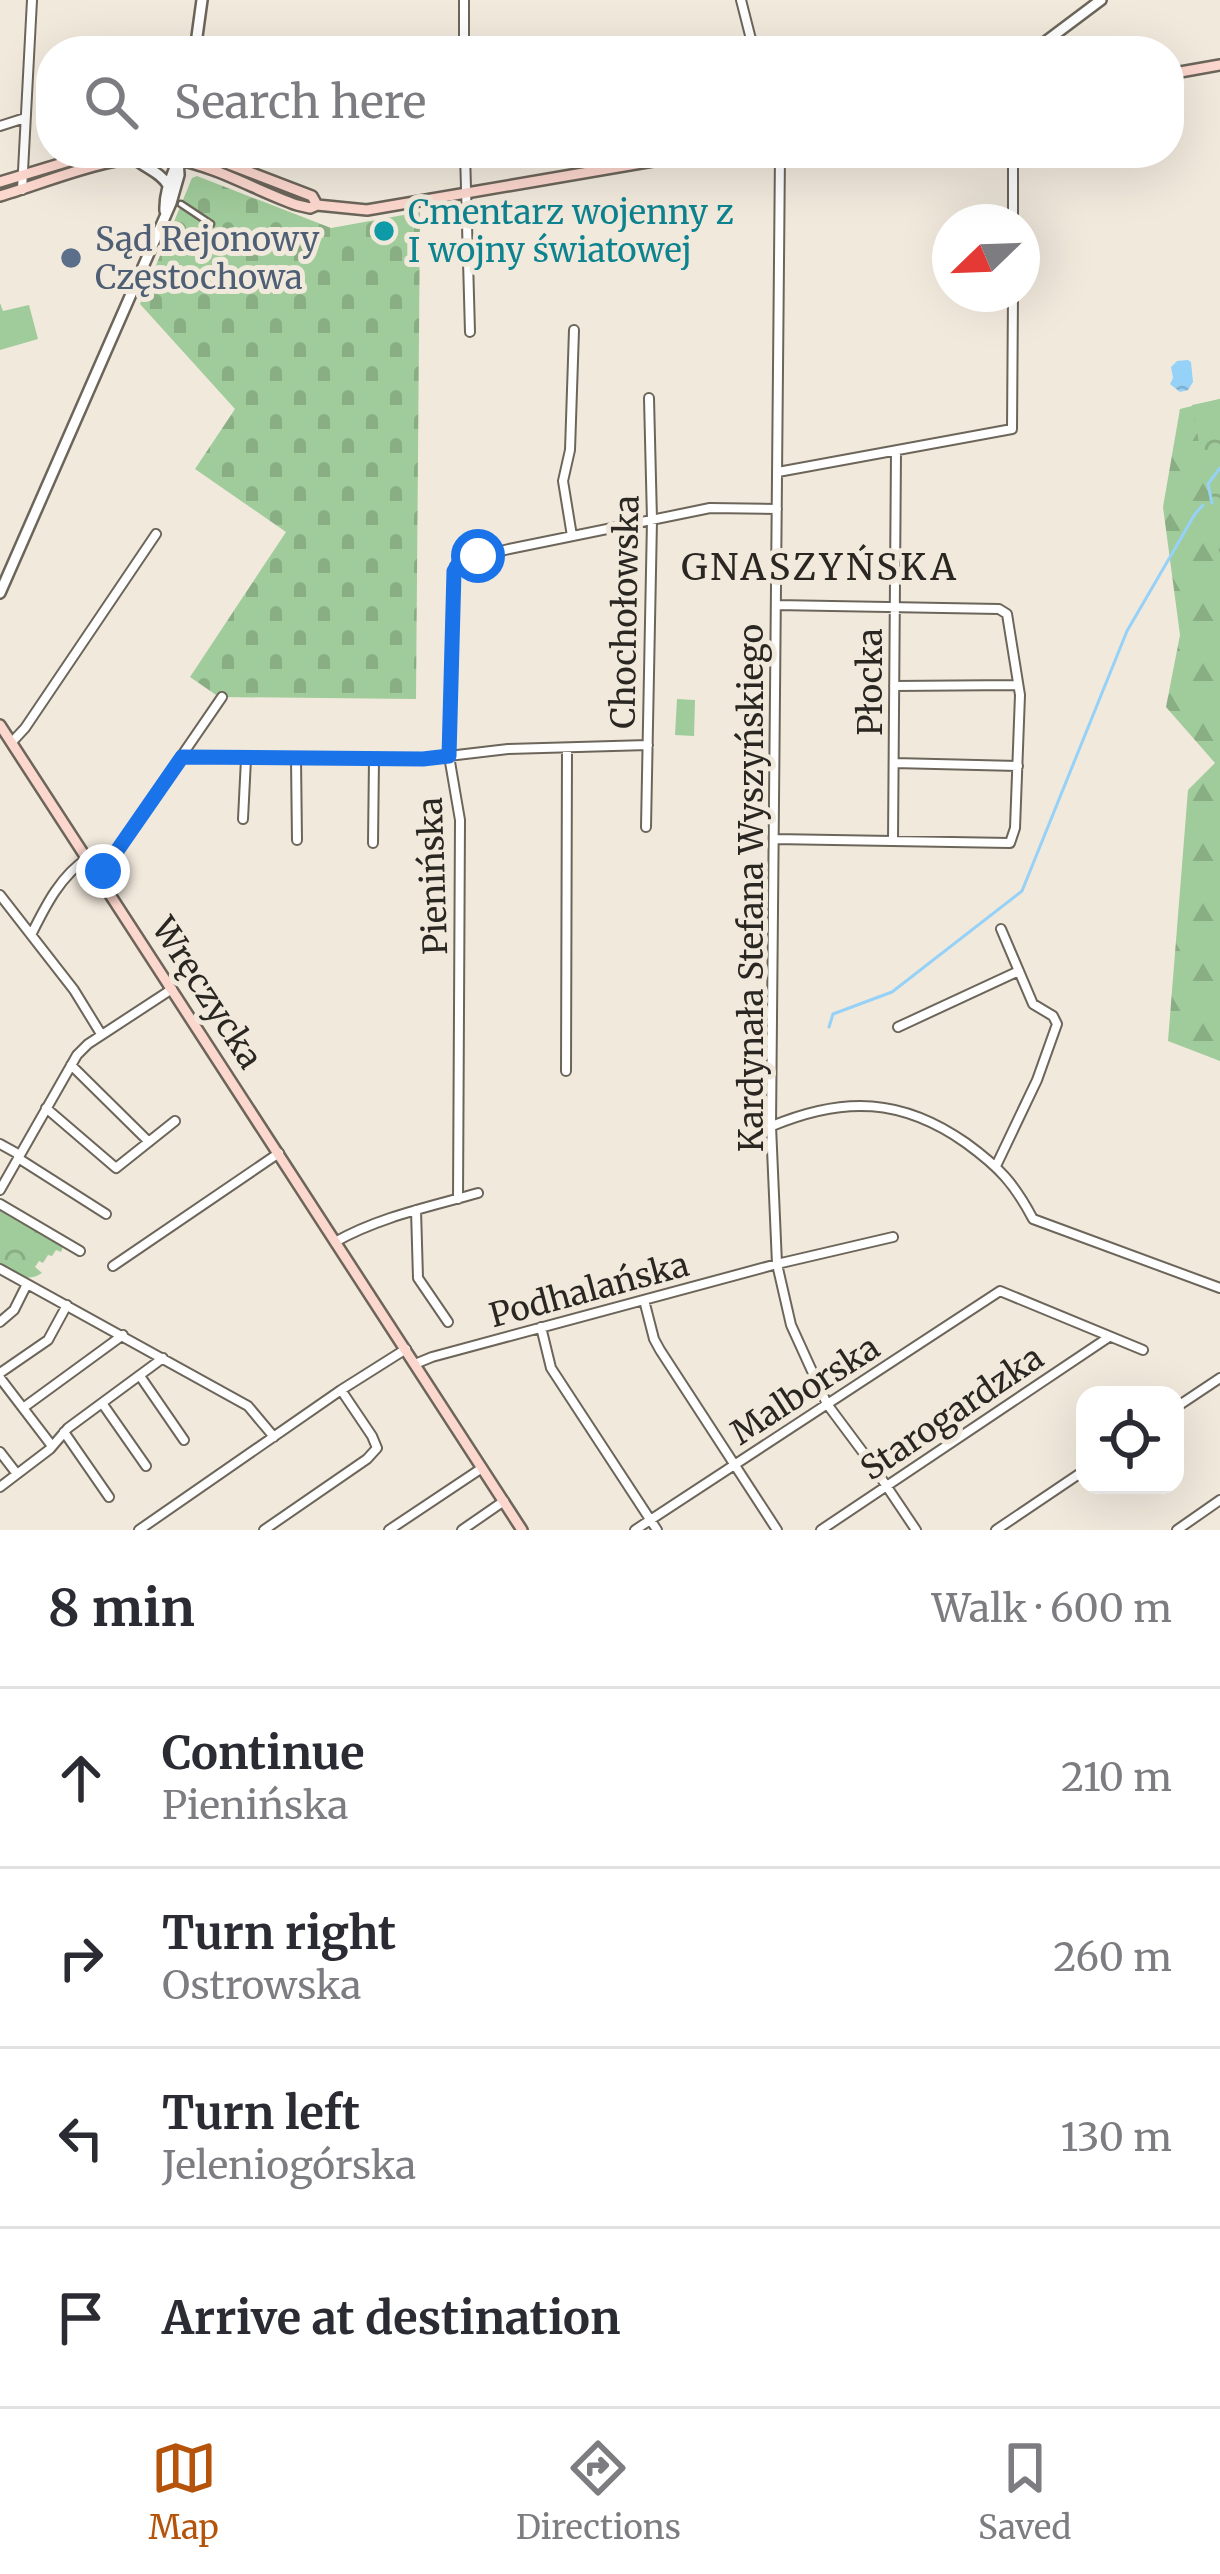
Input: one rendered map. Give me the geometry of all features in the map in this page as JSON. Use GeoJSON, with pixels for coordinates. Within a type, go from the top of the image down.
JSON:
{"type":"FeatureCollection","features":[{"type":"Feature","properties":{"kind":"main road"},"geometry":{"type":"LineString","coordinates":[[1184,71],[1220,65]]}},
{"type":"Feature","properties":{"kind":"main road"},"geometry":{"type":"LineString","coordinates":[[0,182],[47,168]]}},
{"type":"Feature","properties":{"kind":"main road"},"geometry":{"type":"LineString","coordinates":[[0,196],[99,168]]}},
{"type":"Feature","properties":{"kind":"main road"},"geometry":{"type":"LineString","coordinates":[[208,168],[297,205],[368,210],[614,168]]}},
{"type":"Feature","properties":{"kind":"main road"},"geometry":{"type":"LineString","coordinates":[[244,168],[311,196],[317,205]]}},
{"type":"Feature","properties":{"kind":"main road","name":"Wręczycka"},"geometry":{"type":"LineString","coordinates":[[0,725],[523,1530]]}},
{"type":"Feature","properties":{"kind":"street"},"geometry":{"type":"LineString","coordinates":[[22,190],[32,0]]}},
{"type":"Feature","properties":{"kind":"street"},"geometry":{"type":"LineString","coordinates":[[197,36],[202,0]]}},
{"type":"Feature","properties":{"kind":"street"},"geometry":{"type":"LineString","coordinates":[[464,0],[464,36]]}},
{"type":"Feature","properties":{"kind":"street"},"geometry":{"type":"LineString","coordinates":[[741,0],[750,36]]}},
{"type":"Feature","properties":{"kind":"street"},"geometry":{"type":"LineString","coordinates":[[1053,36],[1101,0]]}},
{"type":"Feature","properties":{"kind":"street"},"geometry":{"type":"LineString","coordinates":[[0,126],[26,118]]}},
{"type":"Feature","properties":{"kind":"street"},"geometry":{"type":"LineString","coordinates":[[147,168],[168,185]]}},
{"type":"Feature","properties":{"kind":"street"},"geometry":{"type":"LineString","coordinates":[[165,211],[174,168]]}},
{"type":"Feature","properties":{"kind":"street"},"geometry":{"type":"LineString","coordinates":[[0,593],[171,203],[179,168]]}},
{"type":"Feature","properties":{"kind":"street"},"geometry":{"type":"LineString","coordinates":[[465,168],[470,332]]}},
{"type":"Feature","properties":{"kind":"street","name":"Kardynała Stefana Wyszyńskiego"},"geometry":{"type":"LineString","coordinates":[[780,168],[771,1126],[777,1264],[791,1324],[827,1404],[916,1530]]}},
{"type":"Feature","properties":{"kind":"street"},"geometry":{"type":"LineString","coordinates":[[1013,168],[1013,204]]}},
{"type":"Feature","properties":{"kind":"street"},"geometry":{"type":"LineString","coordinates":[[181,204],[211,224]]}},
{"type":"Feature","properties":{"kind":"street"},"geometry":{"type":"LineString","coordinates":[[778,472],[1012,429],[1013,312]]}},
{"type":"Feature","properties":{"kind":"street"},"geometry":{"type":"LineString","coordinates":[[574,330],[570,449],[563,481],[572,536],[710,508],[777,509]]}},
{"type":"Feature","properties":{"kind":"street","name":"Chochołowska"},"geometry":{"type":"LineString","coordinates":[[646,826],[652,520],[649,398]]}},
{"type":"Feature","properties":{"kind":"street","name":"Płocka"},"geometry":{"type":"LineString","coordinates":[[893,841],[896,451]]}},
{"type":"Feature","properties":{"kind":"street"},"geometry":{"type":"LineString","coordinates":[[12,742],[156,534]]}},
{"type":"Feature","properties":{"kind":"street","name":"Pienińska"},"geometry":{"type":"LineString","coordinates":[[458,1199],[460,820],[449,756],[455,566],[466,559],[572,536]]}},
{"type":"Feature","properties":{"kind":"street"},"geometry":{"type":"LineString","coordinates":[[774,839],[1010,842],[1015,828],[1020,694],[1006,614],[999,609],[776,605]]}},
{"type":"Feature","properties":{"kind":"street"},"geometry":{"type":"LineString","coordinates":[[894,686],[1016,685]]}},
{"type":"Feature","properties":{"kind":"street"},"geometry":{"type":"LineString","coordinates":[[98,874],[222,698]]}},
{"type":"Feature","properties":{"kind":"street"},"geometry":{"type":"LineString","coordinates":[[182,757],[423,759],[508,748],[648,745]]}},
{"type":"Feature","properties":{"kind":"street"},"geometry":{"type":"LineString","coordinates":[[566,1071],[567,749]]}},
{"type":"Feature","properties":{"kind":"street"},"geometry":{"type":"LineString","coordinates":[[243,819],[246,759]]}},
{"type":"Feature","properties":{"kind":"street"},"geometry":{"type":"LineString","coordinates":[[296,759],[297,840]]}},
{"type":"Feature","properties":{"kind":"street"},"geometry":{"type":"LineString","coordinates":[[373,843],[374,759]]}},
{"type":"Feature","properties":{"kind":"street"},"geometry":{"type":"LineString","coordinates":[[894,763],[1018,766]]}},
{"type":"Feature","properties":{"kind":"street"},"geometry":{"type":"LineString","coordinates":[[32,933],[47,902],[88,858]]}},
{"type":"Feature","properties":{"kind":"street"},"geometry":{"type":"LineString","coordinates":[[0,895],[74,990],[101,1034]]}},
{"type":"Feature","properties":{"kind":"street"},"geometry":{"type":"LineString","coordinates":[[997,1166],[1057,1024],[1033,1004],[1001,929]]}},
{"type":"Feature","properties":{"kind":"street"},"geometry":{"type":"LineString","coordinates":[[898,1027],[1019,971]]}},
{"type":"Feature","properties":{"kind":"street"},"geometry":{"type":"LineString","coordinates":[[0,1190],[82,1049],[172,989]]}},
{"type":"Feature","properties":{"kind":"street"},"geometry":{"type":"LineString","coordinates":[[70,1064],[149,1142]]}},
{"type":"Feature","properties":{"kind":"street"},"geometry":{"type":"LineString","coordinates":[[771,1126],[858,1105],[914,1113],[943,1127],[997,1166],[1033,1219],[1220,1288]]}},
{"type":"Feature","properties":{"kind":"street"},"geometry":{"type":"LineString","coordinates":[[46,1108],[116,1168],[175,1120]]}},
{"type":"Feature","properties":{"kind":"street"},"geometry":{"type":"LineString","coordinates":[[0,1144],[106,1214]]}},
{"type":"Feature","properties":{"kind":"street"},"geometry":{"type":"LineString","coordinates":[[113,1266],[279,1153]]}},
{"type":"Feature","properties":{"kind":"street"},"geometry":{"type":"LineString","coordinates":[[335,1242],[360,1228],[478,1193]]}},
{"type":"Feature","properties":{"kind":"street"},"geometry":{"type":"LineString","coordinates":[[0,1204],[80,1251]]}},
{"type":"Feature","properties":{"kind":"street"},"geometry":{"type":"LineString","coordinates":[[416,1210],[418,1278],[448,1322]]}},
{"type":"Feature","properties":{"kind":"street","name":"Podhalańska"},"geometry":{"type":"LineString","coordinates":[[415,1364],[777,1264],[893,1238]]}},
{"type":"Feature","properties":{"kind":"street"},"geometry":{"type":"LineString","coordinates":[[0,1269],[248,1406],[274,1437]]}},
{"type":"Feature","properties":{"kind":"street"},"geometry":{"type":"LineString","coordinates":[[0,1322],[14,1310],[27,1284]]}},
{"type":"Feature","properties":{"kind":"street","name":"Malborska"},"geometry":{"type":"LineString","coordinates":[[635,1530],[1000,1291],[1111,1336]]}},
{"type":"Feature","properties":{"kind":"street"},"geometry":{"type":"LineString","coordinates":[[644,1300],[659,1350],[777,1530]]}},
{"type":"Feature","properties":{"kind":"street"},"geometry":{"type":"LineString","coordinates":[[52,1446],[0,1376],[48,1340],[67,1305]]}},
{"type":"Feature","properties":{"kind":"street"},"geometry":{"type":"LineString","coordinates":[[542,1328],[551,1368],[656,1530]]}},
{"type":"Feature","properties":{"kind":"street"},"geometry":{"type":"LineString","coordinates":[[23,1408],[123,1335]]}},
{"type":"Feature","properties":{"kind":"street"},"geometry":{"type":"LineString","coordinates":[[1111,1336],[1143,1349]]}},
{"type":"Feature","properties":{"kind":"street","name":"Starogardzka"},"geometry":{"type":"LineString","coordinates":[[821,1530],[1111,1336]]}},
{"type":"Feature","properties":{"kind":"street"},"geometry":{"type":"LineString","coordinates":[[139,1530],[406,1349]]}},
{"type":"Feature","properties":{"kind":"street"},"geometry":{"type":"LineString","coordinates":[[0,1487],[64,1432],[164,1358]]}},
{"type":"Feature","properties":{"kind":"street"},"geometry":{"type":"LineString","coordinates":[[140,1376],[184,1440]]}},
{"type":"Feature","properties":{"kind":"street"},"geometry":{"type":"LineString","coordinates":[[1184,1402],[1220,1378]]}},
{"type":"Feature","properties":{"kind":"street"},"geometry":{"type":"LineString","coordinates":[[265,1530],[377,1448],[341,1390]]}},
{"type":"Feature","properties":{"kind":"street"},"geometry":{"type":"LineString","coordinates":[[103,1403],[146,1466]]}},
{"type":"Feature","properties":{"kind":"street"},"geometry":{"type":"LineString","coordinates":[[64,1432],[110,1497]]}},
{"type":"Feature","properties":{"kind":"street"},"geometry":{"type":"LineString","coordinates":[[0,1452],[17,1474]]}},
{"type":"Feature","properties":{"kind":"street"},"geometry":{"type":"LineString","coordinates":[[389,1530],[482,1468]]}},
{"type":"Feature","properties":{"kind":"street"},"geometry":{"type":"LineString","coordinates":[[996,1530],[1076,1475]]}},
{"type":"Feature","properties":{"kind":"street"},"geometry":{"type":"LineString","coordinates":[[1177,1530],[1220,1500]]}},
{"type":"Feature","properties":{"kind":"street"},"geometry":{"type":"LineString","coordinates":[[463,1530],[504,1501]]}},
{"type":"Feature","properties":{"kind":"green space"},"geometry":{"type":"Polygon","coordinates":[[[192,178],[331,228],[420,212],[416,699],[219,697],[190,677],[286,532],[195,469],[235,409],[140,304],[192,178]]]}},
{"type":"Feature","properties":{"kind":"green space"},"geometry":{"type":"Polygon","coordinates":[[[0,303],[3,311],[29,305],[38,339],[0,350],[0,303]]]}},
{"type":"Feature","properties":{"kind":"green space"},"geometry":{"type":"Polygon","coordinates":[[[1220,399],[1220,1061],[1168,1041],[1188,790],[1215,763],[1166,707],[1180,635],[1163,507],[1180,409],[1220,399]]]}},
{"type":"Feature","properties":{"kind":"green space"},"geometry":{"type":"Polygon","coordinates":[[[1220,399],[1220,556],[1192,405],[1220,399]]]}},
{"type":"Feature","properties":{"kind":"green space"},"geometry":{"type":"Polygon","coordinates":[[[677,699],[695,700],[694,736],[675,735],[677,699]]]}},
{"type":"Feature","properties":{"kind":"green space"},"geometry":{"type":"Polygon","coordinates":[[[0,1207],[60,1242],[61,1252],[56,1250],[35,1267],[42,1273],[26,1277],[0,1264],[0,1207]]]}},
{"type":"Feature","properties":{"kind":"green space"},"geometry":{"type":"Polygon","coordinates":[[[2,1211],[47,1239],[25,1265],[17,1261],[14,1267],[0,1259],[2,1211]]]}},
{"type":"Feature","properties":{"kind":"water"},"geometry":{"type":"Polygon","coordinates":[[[1188,360],[1193,382],[1180,392],[1170,384],[1171,367],[1188,360]]]}},
{"type":"Feature","properties":{"kind":"waterway"},"geometry":{"type":"LineString","coordinates":[[1212,503],[1208,484],[1220,468]]}},
{"type":"Feature","properties":{"kind":"waterway"},"geometry":{"type":"LineString","coordinates":[[829,1027],[833,1014],[892,992],[1022,891],[1127,631],[1203,505]]}},
{"type":"Feature","properties":{"kind":"place","name":"Cmentarz wojenny z I wojny światowej"},"geometry":{"type":"Point","coordinates":[384,231]}},
{"type":"Feature","properties":{"kind":"place","name":"Sąd Rejonowy Częstochowa"},"geometry":{"type":"Point","coordinates":[71,258]}},
{"type":"Feature","properties":{"kind":"district","name":"GNASZYŃSKA"},"geometry":{"type":"Point","coordinates":[820,567]}},
{"type":"Feature","properties":{"kind":"route"},"geometry":{"type":"LineString","coordinates":[[103,871],[182,757],[449,756],[454,571],[460,561],[478,556]]}}]}
